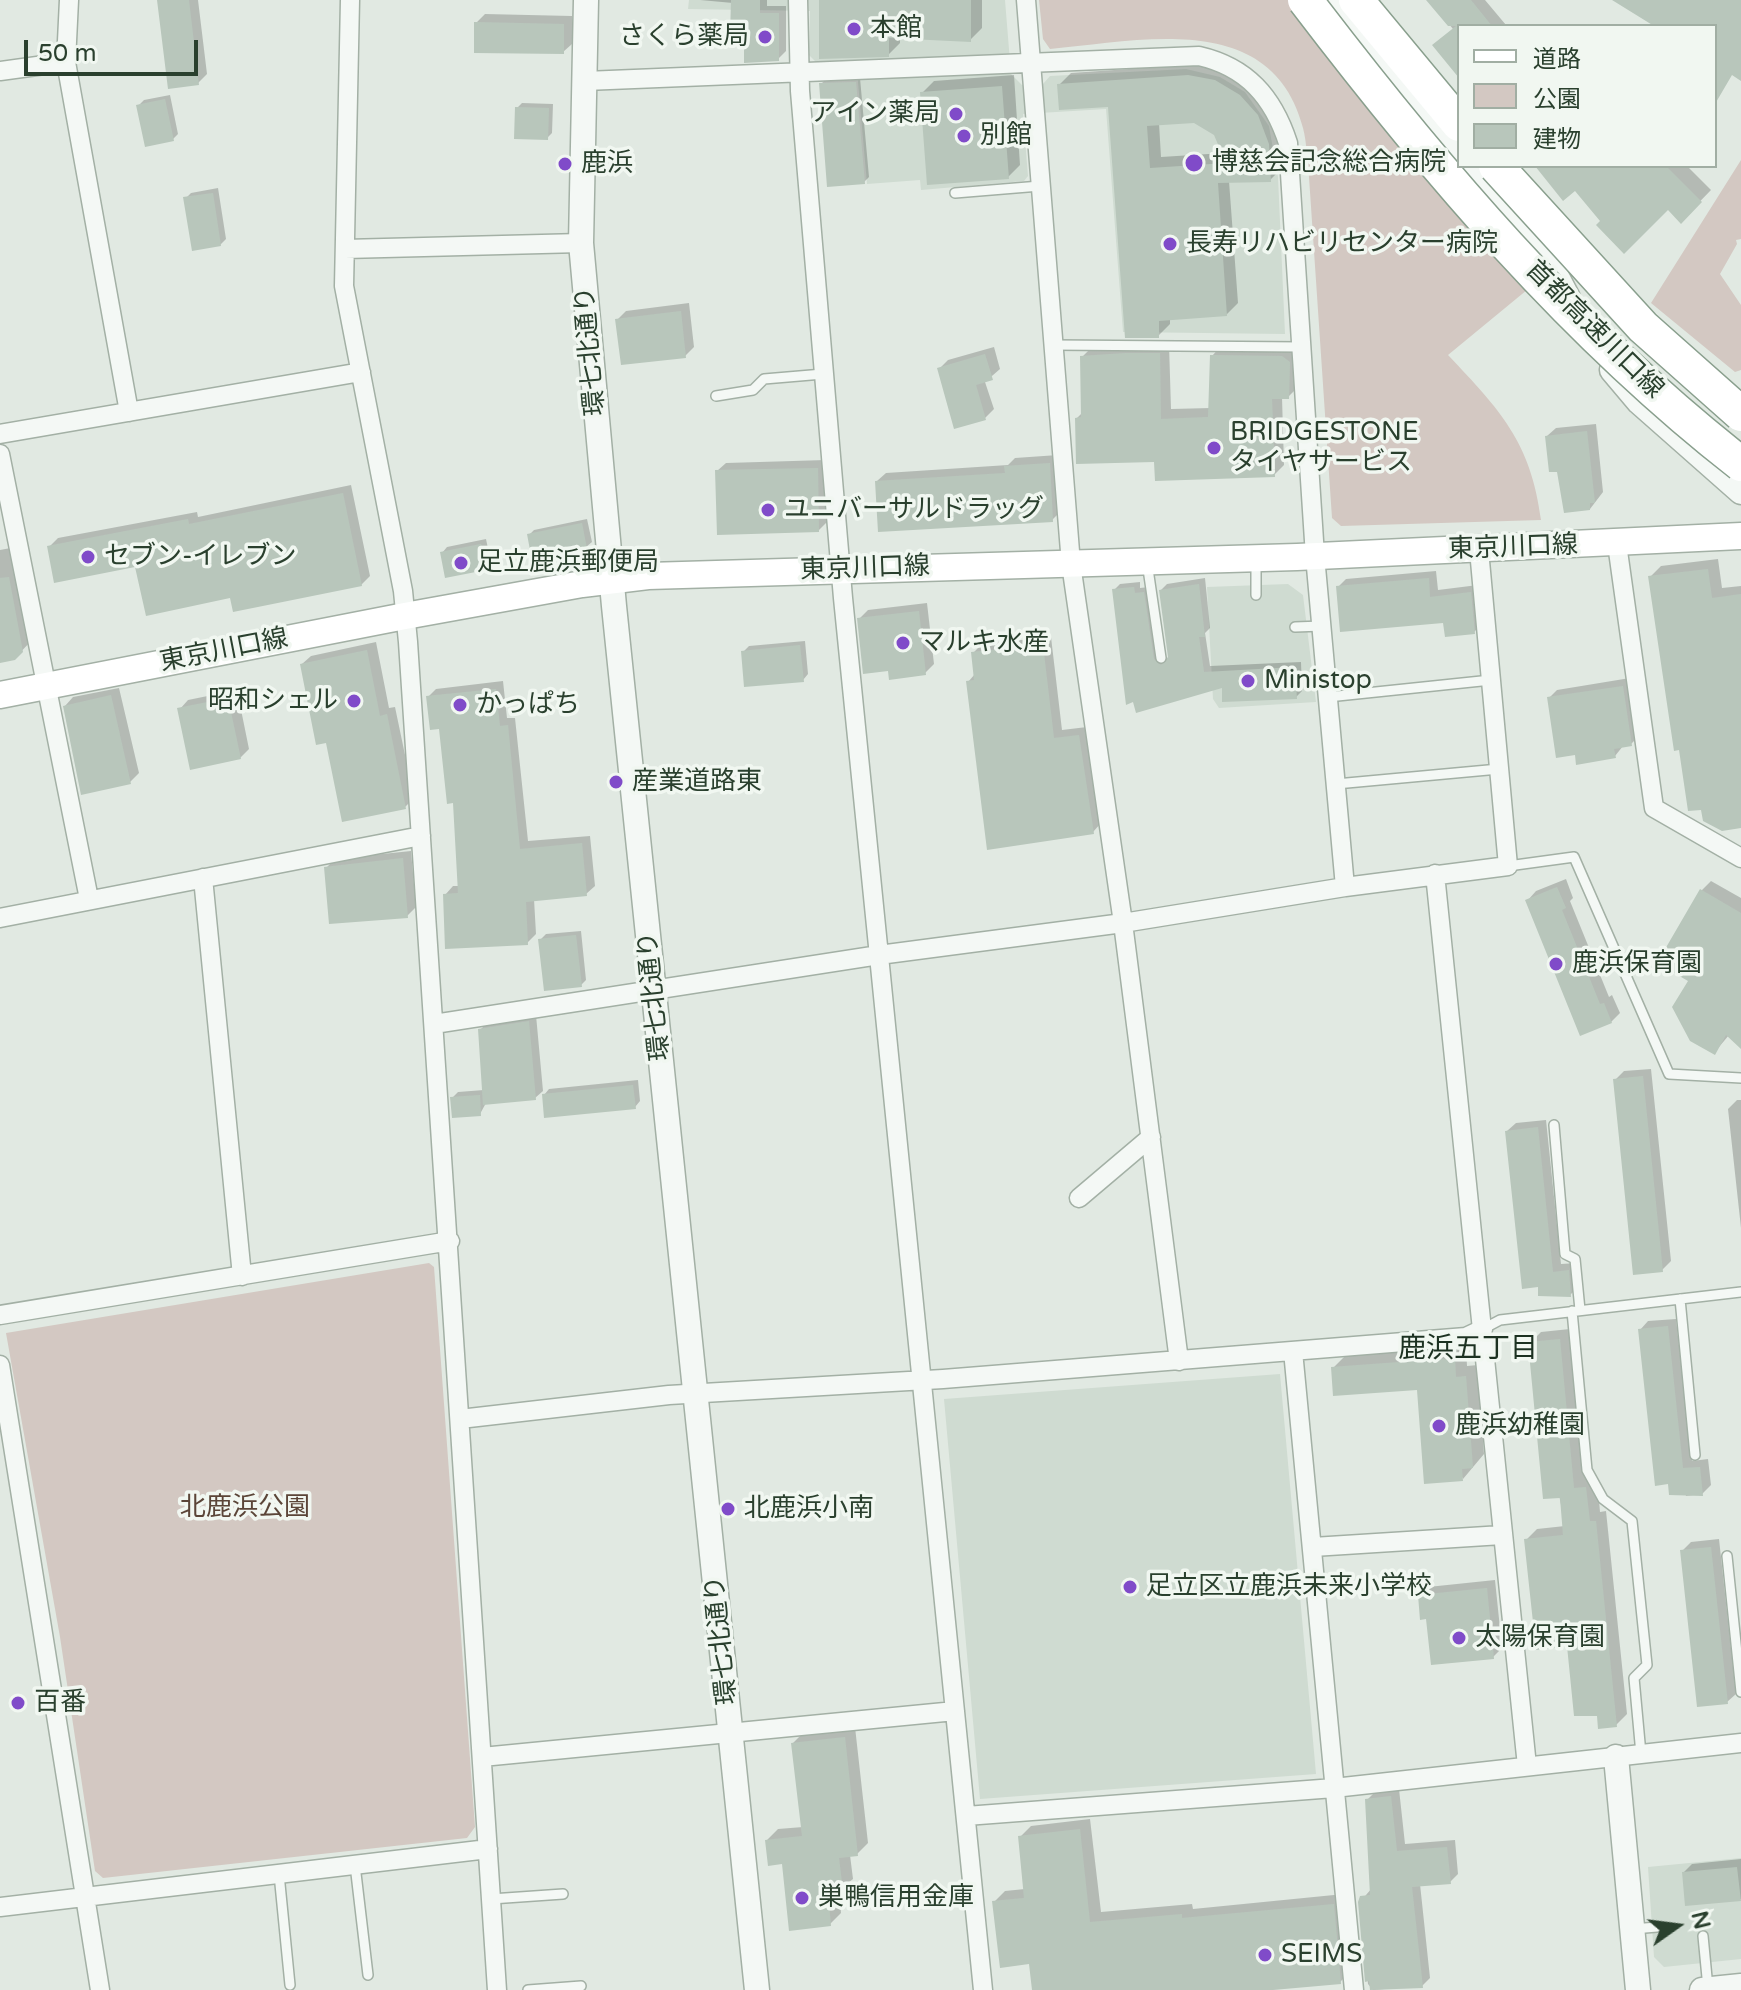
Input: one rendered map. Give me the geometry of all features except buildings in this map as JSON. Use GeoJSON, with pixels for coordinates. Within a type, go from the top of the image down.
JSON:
{"type":"FeatureCollection","features":[{"type":"Feature","properties":{"kind":"highway","name":"首都高速川口線"},"geometry":{"type":"LineString","coordinates":[[1305,0],[1427,152],[1517,252],[1615,354],[1693,427],[1741,464]]}},
{"type":"Feature","properties":{"kind":"highway"},"geometry":{"type":"LineString","coordinates":[[1356,0],[1457,122]]}},
{"type":"Feature","properties":{"kind":"highway","name":"首都高速川口線"},"geometry":{"type":"LineString","coordinates":[[1498,168],[1643,327],[1741,414]]}},
{"type":"Feature","properties":{"kind":"main road","name":"東京川口線"},"geometry":{"type":"LineString","coordinates":[[0,695],[405,616],[612,580],[841,569],[1479,550],[1741,536]]}},
{"type":"Feature","properties":{"kind":"street"},"geometry":{"type":"LineString","coordinates":[[69,0],[66,62],[129,412]]}},
{"type":"Feature","properties":{"kind":"street"},"geometry":{"type":"LineString","coordinates":[[350,0],[344,286],[405,616],[450,1241],[497,1990]]}},
{"type":"Feature","properties":{"kind":"street","name":"環七北通り"},"geometry":{"type":"LineString","coordinates":[[586,0],[581,243],[612,580],[757,1990]]}},
{"type":"Feature","properties":{"kind":"street"},"geometry":{"type":"LineString","coordinates":[[798,0],[798,72],[841,569],[983,1990]]}},
{"type":"Feature","properties":{"kind":"street"},"geometry":{"type":"LineString","coordinates":[[1026,0],[1071,564],[1123,923],[1179,1361]]}},
{"type":"Feature","properties":{"kind":"street"},"geometry":{"type":"LineString","coordinates":[[1333,0],[1457,152]]}},
{"type":"Feature","properties":{"kind":"street"},"geometry":{"type":"LineString","coordinates":[[585,81],[1199,56],[1237,69],[1254,83],[1272,103],[1288,143],[1315,556],[1345,887]]}},
{"type":"Feature","properties":{"kind":"street"},"geometry":{"type":"LineString","coordinates":[[0,71],[66,62]]}},
{"type":"Feature","properties":{"kind":"street"},"geometry":{"type":"LineString","coordinates":[[1471,168],[1544,252],[1599,354],[1639,402],[1741,492]]}},
{"type":"Feature","properties":{"kind":"street"},"geometry":{"type":"LineString","coordinates":[[345,249],[581,243]]}},
{"type":"Feature","properties":{"kind":"street"},"geometry":{"type":"LineString","coordinates":[[1544,252],[1646,316],[1741,393]]}},
{"type":"Feature","properties":{"kind":"street"},"geometry":{"type":"LineString","coordinates":[[0,434],[361,372]]}},
{"type":"Feature","properties":{"kind":"street"},"geometry":{"type":"LineString","coordinates":[[0,454],[89,899]]}},
{"type":"Feature","properties":{"kind":"street"},"geometry":{"type":"LineString","coordinates":[[1617,544],[1654,808],[1741,858]]}},
{"type":"Feature","properties":{"kind":"street"},"geometry":{"type":"LineString","coordinates":[[434,1024],[879,955],[1123,923],[1345,887],[1508,866],[1479,550]]}},
{"type":"Feature","properties":{"kind":"street"},"geometry":{"type":"LineString","coordinates":[[0,918],[421,836]]}},
{"type":"Feature","properties":{"kind":"street"},"geometry":{"type":"LineString","coordinates":[[1435,874],[1527,1766]]}},
{"type":"Feature","properties":{"kind":"street"},"geometry":{"type":"LineString","coordinates":[[203,878],[242,1276]]}},
{"type":"Feature","properties":{"kind":"street"},"geometry":{"type":"LineString","coordinates":[[1079,1198],[1151,1137]]}},
{"type":"Feature","properties":{"kind":"street"},"geometry":{"type":"LineString","coordinates":[[0,1315],[450,1241]]}},
{"type":"Feature","properties":{"kind":"street"},"geometry":{"type":"LineString","coordinates":[[460,1419],[698,1394],[923,1381],[1466,1337],[1483,1329]]}},
{"type":"Feature","properties":{"kind":"street"},"geometry":{"type":"LineString","coordinates":[[1293,1351],[1354,1990]]}},
{"type":"Feature","properties":{"kind":"street"},"geometry":{"type":"LineString","coordinates":[[0,1365],[100,1990]]}},
{"type":"Feature","properties":{"kind":"street"},"geometry":{"type":"LineString","coordinates":[[1313,1547],[1502,1535]]}},
{"type":"Feature","properties":{"kind":"street"},"geometry":{"type":"LineString","coordinates":[[482,1757],[955,1711]]}},
{"type":"Feature","properties":{"kind":"street"},"geometry":{"type":"LineString","coordinates":[[966,1816],[1334,1788],[1741,1743]]}},
{"type":"Feature","properties":{"kind":"street"},"geometry":{"type":"LineString","coordinates":[[1616,1757],[1645,1928],[1638,1990]]}},
{"type":"Feature","properties":{"kind":"street"},"geometry":{"type":"LineString","coordinates":[[0,1907],[488,1849]]}},
{"type":"Feature","properties":{"kind":"street"},"geometry":{"type":"LineString","coordinates":[[1702,1990],[1741,1986]]}},
{"type":"Feature","properties":{"kind":"lane"},"geometry":{"type":"LineString","coordinates":[[955,193],[1040,186]]}},
{"type":"Feature","properties":{"kind":"lane"},"geometry":{"type":"LineString","coordinates":[[1054,345],[1301,347]]}},
{"type":"Feature","properties":{"kind":"lane"},"geometry":{"type":"LineString","coordinates":[[716,396],[753,390],[764,379],[823,374]]}},
{"type":"Feature","properties":{"kind":"lane"},"geometry":{"type":"LineString","coordinates":[[1256,558],[1256,595]]}},
{"type":"Feature","properties":{"kind":"lane"},"geometry":{"type":"LineString","coordinates":[[1147,561],[1161,658]]}},
{"type":"Feature","properties":{"kind":"lane"},"geometry":{"type":"LineString","coordinates":[[1295,627],[1322,626]]}},
{"type":"Feature","properties":{"kind":"lane"},"geometry":{"type":"LineString","coordinates":[[1328,697],[1491,680]]}},
{"type":"Feature","properties":{"kind":"lane"},"geometry":{"type":"LineString","coordinates":[[1336,784],[1499,769]]}},
{"type":"Feature","properties":{"kind":"lane"},"geometry":{"type":"LineString","coordinates":[[1508,866],[1574,857],[1669,1074],[1741,1078]]}},
{"type":"Feature","properties":{"kind":"lane"},"geometry":{"type":"LineString","coordinates":[[1554,1125],[1565,1254],[1575,1259],[1587,1470],[1603,1499],[1632,1521],[1647,1665],[1634,1678],[1641,1754]]}},
{"type":"Feature","properties":{"kind":"lane"},"geometry":{"type":"LineString","coordinates":[[1483,1329],[1500,1320],[1741,1292]]}},
{"type":"Feature","properties":{"kind":"lane"},"geometry":{"type":"LineString","coordinates":[[1680,1299],[1695,1455]]}},
{"type":"Feature","properties":{"kind":"lane"},"geometry":{"type":"LineString","coordinates":[[1727,1556],[1741,1692]]}},
{"type":"Feature","properties":{"kind":"lane"},"geometry":{"type":"LineString","coordinates":[[355,1865],[368,1975]]}},
{"type":"Feature","properties":{"kind":"lane"},"geometry":{"type":"LineString","coordinates":[[279,1874],[290,1985]]}},
{"type":"Feature","properties":{"kind":"lane"},"geometry":{"type":"LineString","coordinates":[[491,1899],[563,1894]]}},
{"type":"Feature","properties":{"kind":"lane"},"geometry":{"type":"LineString","coordinates":[[1703,1936],[1708,1989]]}},
{"type":"Feature","properties":{"kind":"lane"},"geometry":{"type":"LineString","coordinates":[[528,1990],[581,1986]]}},
{"type":"Feature","properties":{"kind":"shaded area","name":"博慈会記念総合病院"},"geometry":{"type":"Polygon","coordinates":[[[689,0],[1005,0],[1011,74],[1022,85],[1043,84],[1050,76],[1186,69],[1220,77],[1245,92],[1269,126],[1278,177],[1285,334],[1123,332],[1106,109],[1023,114],[1028,176],[1024,181],[921,190],[920,180],[867,184],[856,60],[816,62],[809,55],[810,11],[688,9],[689,0]]]}},
{"type":"Feature","properties":{"kind":"shaded area"},"geometry":{"type":"Polygon","coordinates":[[[1288,584],[1303,595],[1316,702],[1219,708],[1213,699],[1207,587],[1288,584]]]}},
{"type":"Feature","properties":{"kind":"shaded area","name":"足立区立鹿浜未来小学校"},"geometry":{"type":"Polygon","coordinates":[[[1280,1374],[1316,1774],[980,1799],[944,1399],[1280,1374]]]}},
{"type":"Feature","properties":{"kind":"shaded area"},"geometry":{"type":"Polygon","coordinates":[[[1741,1858],[1741,1959],[1664,1967],[1654,1957],[1648,1867],[1741,1858]]]}},
{"type":"Feature","properties":{"kind":"green space"},"geometry":{"type":"Polygon","coordinates":[[[1039,0],[1306,0],[1533,285],[1448,355],[1498,411],[1521,448],[1530,469],[1541,520],[1341,526],[1332,518],[1306,146],[1303,128],[1287,90],[1263,64],[1233,49],[1199,41],[1124,41],[1050,49],[1043,39],[1039,0]]]}},
{"type":"Feature","properties":{"kind":"green space"},"geometry":{"type":"Polygon","coordinates":[[[1741,160],[1741,239],[1736,240],[1737,244],[1720,274],[1741,305],[1741,370],[1735,372],[1651,303],[1741,160]]]}},
{"type":"Feature","properties":{"kind":"green space","name":"北鹿浜公園"},"geometry":{"type":"Polygon","coordinates":[[[429,1263],[434,1267],[475,1827],[467,1838],[103,1878],[95,1871],[60,1637],[6,1333],[429,1263]]]}},
{"type":"Feature","properties":{"kind":"place","name":"本館"},"geometry":{"type":"Point","coordinates":[854,29]}},
{"type":"Feature","properties":{"kind":"place","name":"さくら薬局"},"geometry":{"type":"Point","coordinates":[765,37]}},
{"type":"Feature","properties":{"kind":"place","name":"アイン薬局"},"geometry":{"type":"Point","coordinates":[956,114]}},
{"type":"Feature","properties":{"kind":"place","name":"別館"},"geometry":{"type":"Point","coordinates":[964,136]}},
{"type":"Feature","properties":{"kind":"place","name":"博慈会記念総合病院"},"geometry":{"type":"Point","coordinates":[1194,163]}},
{"type":"Feature","properties":{"kind":"place","name":"鹿浜"},"geometry":{"type":"Point","coordinates":[565,164]}},
{"type":"Feature","properties":{"kind":"place","name":"長寿リハビリセンター病院"},"geometry":{"type":"Point","coordinates":[1170,244]}},
{"type":"Feature","properties":{"kind":"place","name":"BRIDGESTONE タイヤサービス"},"geometry":{"type":"Point","coordinates":[1214,448]}},
{"type":"Feature","properties":{"kind":"place","name":"ユニバーサルドラッグ"},"geometry":{"type":"Point","coordinates":[768,510]}},
{"type":"Feature","properties":{"kind":"place","name":"セブン-イレブン"},"geometry":{"type":"Point","coordinates":[88,557]}},
{"type":"Feature","properties":{"kind":"place","name":"足立鹿浜郵便局"},"geometry":{"type":"Point","coordinates":[461,563]}},
{"type":"Feature","properties":{"kind":"place","name":"マルキ水産"},"geometry":{"type":"Point","coordinates":[903,643]}},
{"type":"Feature","properties":{"kind":"place","name":"Ministop"},"geometry":{"type":"Point","coordinates":[1248,681]}},
{"type":"Feature","properties":{"kind":"place","name":"昭和シェル"},"geometry":{"type":"Point","coordinates":[354,701]}},
{"type":"Feature","properties":{"kind":"place","name":"かっぱち"},"geometry":{"type":"Point","coordinates":[460,705]}},
{"type":"Feature","properties":{"kind":"place","name":"産業道路東"},"geometry":{"type":"Point","coordinates":[616,782]}},
{"type":"Feature","properties":{"kind":"place","name":"鹿浜保育園"},"geometry":{"type":"Point","coordinates":[1556,964]}},
{"type":"Feature","properties":{"kind":"place","name":"鹿浜幼稚園"},"geometry":{"type":"Point","coordinates":[1439,1426]}},
{"type":"Feature","properties":{"kind":"place","name":"北鹿浜小南"},"geometry":{"type":"Point","coordinates":[728,1509]}},
{"type":"Feature","properties":{"kind":"place","name":"足立区立鹿浜未来小学校"},"geometry":{"type":"Point","coordinates":[1130,1587]}},
{"type":"Feature","properties":{"kind":"place","name":"太陽保育園"},"geometry":{"type":"Point","coordinates":[1459,1638]}},
{"type":"Feature","properties":{"kind":"place","name":"百番"},"geometry":{"type":"Point","coordinates":[18,1703]}},
{"type":"Feature","properties":{"kind":"place","name":"巣鴨信用金庫"},"geometry":{"type":"Point","coordinates":[802,1898]}},
{"type":"Feature","properties":{"kind":"place","name":"SEIMS"},"geometry":{"type":"Point","coordinates":[1265,1955]}},
{"type":"Feature","properties":{"kind":"district","name":"鹿浜五丁目"},"geometry":{"type":"Point","coordinates":[1468,1350]}}]}
